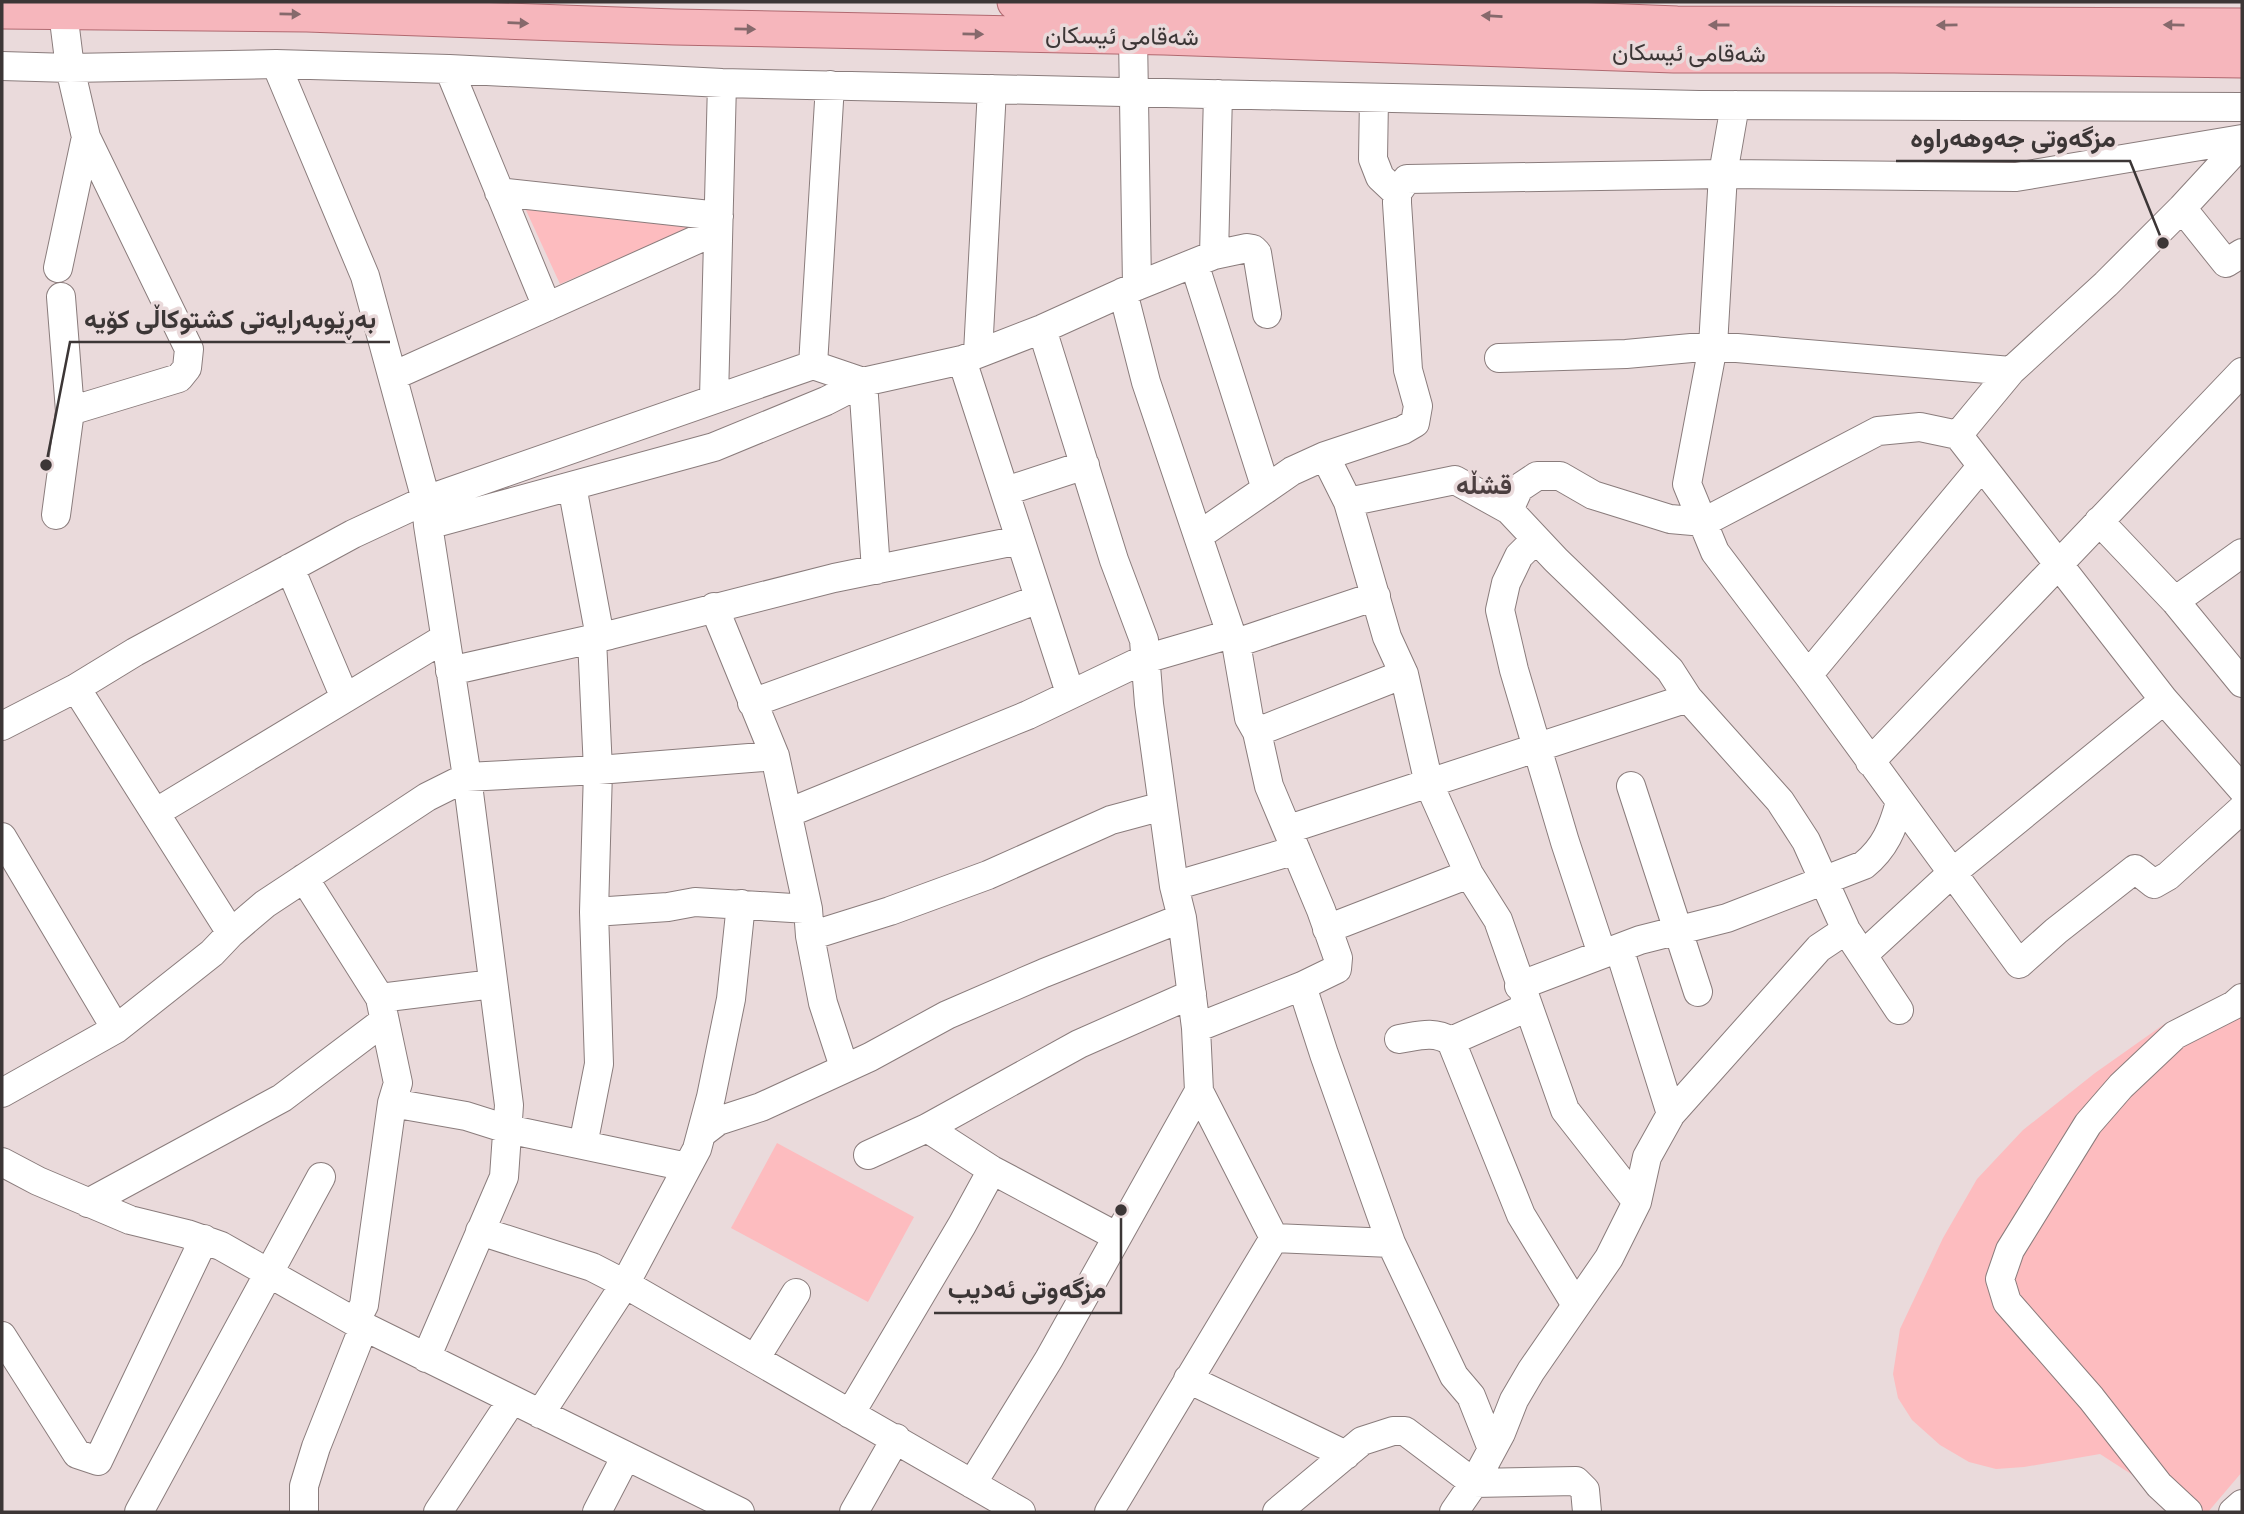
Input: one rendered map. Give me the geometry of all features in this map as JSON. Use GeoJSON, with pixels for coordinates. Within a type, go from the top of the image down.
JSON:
{"type":"FeatureCollection","features":[{"type":"Feature","properties":{"kind":"main road","name":"شەقامی ئیسکان"},"geometry":{"type":"LineString","coordinates":[[1015,2],[1359,11],[1564,11],[1648,38],[1847,14],[2102,13],[2242,26]]}},
{"type":"Feature","properties":{"kind":"main road","name":"شەقامی ئیسکان"},"geometry":{"type":"LineString","coordinates":[[2,10],[293,14],[674,27],[1133,36],[1648,38],[2242,60]]}},
{"type":"Feature","properties":{"kind":"street"},"geometry":{"type":"LineString","coordinates":[[63,12],[70,68],[86,137],[189,349],[187,368],[179,379],[70,411]]}},
{"type":"Feature","properties":{"kind":"street"},"geometry":{"type":"LineString","coordinates":[[1133,36],[1135,92],[1130,289],[1146,383],[1233,639],[1249,718],[1257,732],[1269,786],[1293,839],[1338,958],[1337,969],[1303,986],[1196,1028]]}},
{"type":"Feature","properties":{"kind":"street"},"geometry":{"type":"LineString","coordinates":[[276,64],[365,276],[427,513],[467,777],[509,1105],[504,1177],[426,1358]]}},
{"type":"Feature","properties":{"kind":"street"},"geometry":{"type":"LineString","coordinates":[[2,66],[70,68],[276,64],[449,69],[722,83],[1735,105],[2242,107]]}},
{"type":"Feature","properties":{"kind":"street"},"geometry":{"type":"LineString","coordinates":[[449,69],[547,307]]}},
{"type":"Feature","properties":{"kind":"street"},"geometry":{"type":"LineString","coordinates":[[714,398],[722,83]]}},
{"type":"Feature","properties":{"kind":"street"},"geometry":{"type":"LineString","coordinates":[[813,365],[830,85]]}},
{"type":"Feature","properties":{"kind":"street"},"geometry":{"type":"LineString","coordinates":[[992,89],[970,356],[1020,540],[1070,693]]}},
{"type":"Feature","properties":{"kind":"street"},"geometry":{"type":"LineString","coordinates":[[1218,94],[1204,259],[1266,489]]}},
{"type":"Feature","properties":{"kind":"street"},"geometry":{"type":"LineString","coordinates":[[1374,97],[1373,159],[1380,177],[1397,193]]}},
{"type":"Feature","properties":{"kind":"street"},"geometry":{"type":"LineString","coordinates":[[1735,105],[1723,174],[1713,346],[1687,484],[1715,552],[2019,964],[2134,869],[2154,884],[2168,876],[2242,809]]}},
{"type":"Feature","properties":{"kind":"street"},"geometry":{"type":"LineString","coordinates":[[58,268],[86,137]]}},
{"type":"Feature","properties":{"kind":"street"},"geometry":{"type":"LineString","coordinates":[[1198,536],[1292,471],[1325,456],[1403,430],[1415,423],[1418,406],[1408,370],[1397,193],[1407,179],[1723,174],[2016,177],[2242,141]]}},
{"type":"Feature","properties":{"kind":"street"},"geometry":{"type":"LineString","coordinates":[[1958,435],[2011,371],[2106,284],[2182,208],[2242,141]]}},
{"type":"Feature","properties":{"kind":"street"},"geometry":{"type":"LineString","coordinates":[[499,192],[718,223]]}},
{"type":"Feature","properties":{"kind":"street"},"geometry":{"type":"LineString","coordinates":[[2182,208],[2226,263],[2242,253]]}},
{"type":"Feature","properties":{"kind":"street"},"geometry":{"type":"LineString","coordinates":[[393,376],[547,307],[718,223]]}},
{"type":"Feature","properties":{"kind":"street"},"geometry":{"type":"LineString","coordinates":[[2,726],[76,688],[135,652],[353,534],[427,513],[572,486],[715,447],[826,401],[863,382],[970,356],[1042,329],[1204,259],[1247,248],[1257,253],[1267,314]]}},
{"type":"Feature","properties":{"kind":"street"},"geometry":{"type":"LineString","coordinates":[[56,515],[70,411],[61,297]]}},
{"type":"Feature","properties":{"kind":"street"},"geometry":{"type":"LineString","coordinates":[[1042,329],[1076,445],[1144,640],[1163,806],[1192,994],[1199,1091],[1274,1238]]}},
{"type":"Feature","properties":{"kind":"street"},"geometry":{"type":"LineString","coordinates":[[1499,359],[1626,355],[1713,346],[2011,371]]}},
{"type":"Feature","properties":{"kind":"street"},"geometry":{"type":"LineString","coordinates":[[427,513],[714,398],[813,365],[863,382]]}},
{"type":"Feature","properties":{"kind":"street"},"geometry":{"type":"LineString","coordinates":[[1870,761],[2242,372]]}},
{"type":"Feature","properties":{"kind":"street"},"geometry":{"type":"LineString","coordinates":[[863,382],[876,570]]}},
{"type":"Feature","properties":{"kind":"street"},"geometry":{"type":"LineString","coordinates":[[1508,510],[1519,488],[1537,476],[1559,476],[1593,495],[1670,519],[1704,522],[1878,432],[1920,427],[1958,435],[2164,700],[2242,789]]}},
{"type":"Feature","properties":{"kind":"street"},"geometry":{"type":"LineString","coordinates":[[1325,456],[1348,502],[1387,637],[1404,674],[1429,784],[1469,874],[1498,920],[1565,1110],[1637,1202]]}},
{"type":"Feature","properties":{"kind":"street"},"geometry":{"type":"LineString","coordinates":[[1006,491],[1085,465]]}},
{"type":"Feature","properties":{"kind":"street"},"geometry":{"type":"LineString","coordinates":[[1808,675],[1981,467]]}},
{"type":"Feature","properties":{"kind":"street"},"geometry":{"type":"LineString","coordinates":[[1348,502],[1455,481],[1508,510],[1670,670],[1689,698],[1780,801],[1806,841],[1846,930],[1899,1010]]}},
{"type":"Feature","properties":{"kind":"street"},"geometry":{"type":"LineString","coordinates":[[572,486],[596,638],[598,770],[594,912],[599,1064],[583,1145]]}},
{"type":"Feature","properties":{"kind":"street"},"geometry":{"type":"LineString","coordinates":[[2099,521],[2175,601],[2242,683]]}},
{"type":"Feature","properties":{"kind":"street"},"geometry":{"type":"LineString","coordinates":[[1536,539],[1519,556],[1507,583],[1500,610],[1514,670],[1565,842],[1610,951],[1671,1114]]}},
{"type":"Feature","properties":{"kind":"street"},"geometry":{"type":"LineString","coordinates":[[450,671],[596,638],[714,607],[1020,540]]}},
{"type":"Feature","properties":{"kind":"street"},"geometry":{"type":"LineString","coordinates":[[2175,601],[2242,553]]}},
{"type":"Feature","properties":{"kind":"street"},"geometry":{"type":"LineString","coordinates":[[290,568],[345,698]]}},
{"type":"Feature","properties":{"kind":"street"},"geometry":{"type":"LineString","coordinates":[[788,813],[1028,715],[1145,659],[1233,639],[1376,596]]}},
{"type":"Feature","properties":{"kind":"street"},"geometry":{"type":"LineString","coordinates":[[752,703],[1039,599]]}},
{"type":"Feature","properties":{"kind":"street"},"geometry":{"type":"LineString","coordinates":[[714,607],[775,756],[823,1003],[845,1067]]}},
{"type":"Feature","properties":{"kind":"street"},"geometry":{"type":"LineString","coordinates":[[155,813],[445,638]]}},
{"type":"Feature","properties":{"kind":"street"},"geometry":{"type":"LineString","coordinates":[[1257,732],[1404,674]]}},
{"type":"Feature","properties":{"kind":"street"},"geometry":{"type":"LineString","coordinates":[[76,688],[231,933]]}},
{"type":"Feature","properties":{"kind":"street"},"geometry":{"type":"LineString","coordinates":[[1174,886],[1429,784],[1689,698]]}},
{"type":"Feature","properties":{"kind":"street"},"geometry":{"type":"LineString","coordinates":[[1863,955],[1952,873],[2164,700]]}},
{"type":"Feature","properties":{"kind":"street"},"geometry":{"type":"LineString","coordinates":[[2,1093],[117,1029],[212,953],[265,904],[427,797],[467,777],[775,756]]}},
{"type":"Feature","properties":{"kind":"street"},"geometry":{"type":"LineString","coordinates":[[1631,786],[1698,992]]}},
{"type":"Feature","properties":{"kind":"street"},"geometry":{"type":"LineString","coordinates":[[1451,1041],[1524,996],[1610,951],[1727,918],[1864,866],[1879,853],[1895,820],[1900,802]]}},
{"type":"Feature","properties":{"kind":"street"},"geometry":{"type":"LineString","coordinates":[[594,912],[668,907],[695,902],[741,904],[809,922],[890,911],[988,875],[1111,820],[1163,806]]}},
{"type":"Feature","properties":{"kind":"street"},"geometry":{"type":"LineString","coordinates":[[2,837],[117,1029]]}},
{"type":"Feature","properties":{"kind":"street"},"geometry":{"type":"LineString","coordinates":[[1327,929],[1469,874]]}},
{"type":"Feature","properties":{"kind":"street"},"geometry":{"type":"LineString","coordinates":[[304,878],[382,1010],[398,1083],[392,1102],[364,1305],[304,1486],[304,1512]]}},
{"type":"Feature","properties":{"kind":"street"},"geometry":{"type":"LineString","coordinates":[[540,1414],[625,1284],[697,1149],[711,1097],[731,999],[741,904]]}},
{"type":"Feature","properties":{"kind":"street"},"geometry":{"type":"LineString","coordinates":[[701,1134],[718,1121],[761,1107],[870,1057],[947,1015],[1044,972],[1182,918]]}},
{"type":"Feature","properties":{"kind":"street"},"geometry":{"type":"LineString","coordinates":[[1454,1512],[1475,1483],[1501,1433],[1514,1400],[1531,1371],[1566,1324],[1609,1258],[1637,1202],[1647,1157],[1671,1114],[1819,948],[1846,930]]}},
{"type":"Feature","properties":{"kind":"street"},"geometry":{"type":"LineString","coordinates":[[88,1203],[282,1098],[382,1010],[493,984]]}},
{"type":"Feature","properties":{"kind":"street"},"geometry":{"type":"LineString","coordinates":[[1303,986],[1324,1054],[1391,1243],[1454,1376],[1471,1396],[1492,1448]]}},
{"type":"Feature","properties":{"kind":"street"},"geometry":{"type":"LineString","coordinates":[[868,1155],[927,1128],[1079,1044],[1192,994]]}},
{"type":"Feature","properties":{"kind":"street"},"geometry":{"type":"LineString","coordinates":[[2188,1512],[2158,1485],[2091,1398],[2007,1302],[2000,1279],[2010,1250],[2088,1124],[2121,1086],[2175,1035],[2234,1005],[2242,998]]}},
{"type":"Feature","properties":{"kind":"street"},"geometry":{"type":"LineString","coordinates":[[1399,1039],[1431,1033],[1451,1041],[1521,1215],[1576,1305]]}},
{"type":"Feature","properties":{"kind":"street"},"geometry":{"type":"LineString","coordinates":[[972,1484],[1049,1359],[1199,1091]]}},
{"type":"Feature","properties":{"kind":"street"},"geometry":{"type":"LineString","coordinates":[[392,1102],[466,1116],[507,1129],[687,1167]]}},
{"type":"Feature","properties":{"kind":"street"},"geometry":{"type":"LineString","coordinates":[[927,1128],[992,1170],[1116,1236]]}},
{"type":"Feature","properties":{"kind":"street"},"geometry":{"type":"LineString","coordinates":[[2,1162],[130,1220],[204,1239],[237,1254],[359,1324],[740,1512]]}},
{"type":"Feature","properties":{"kind":"street"},"geometry":{"type":"LineString","coordinates":[[850,1413],[992,1170]]}},
{"type":"Feature","properties":{"kind":"street"},"geometry":{"type":"LineString","coordinates":[[139,1512],[321,1177]]}},
{"type":"Feature","properties":{"kind":"street"},"geometry":{"type":"LineString","coordinates":[[480,1231],[592,1267],[625,1284],[1021,1512]]}},
{"type":"Feature","properties":{"kind":"street"},"geometry":{"type":"LineString","coordinates":[[1274,1238],[1391,1243]]}},
{"type":"Feature","properties":{"kind":"street"},"geometry":{"type":"LineString","coordinates":[[1109,1512],[1274,1238]]}},
{"type":"Feature","properties":{"kind":"street"},"geometry":{"type":"LineString","coordinates":[[2,1336],[78,1454],[98,1461],[204,1239]]}},
{"type":"Feature","properties":{"kind":"street"},"geometry":{"type":"LineString","coordinates":[[755,1359],[796,1293]]}},
{"type":"Feature","properties":{"kind":"street"},"geometry":{"type":"LineString","coordinates":[[1188,1379],[1346,1455]]}},
{"type":"Feature","properties":{"kind":"street"},"geometry":{"type":"LineString","coordinates":[[438,1512],[512,1400]]}},
{"type":"Feature","properties":{"kind":"street"},"geometry":{"type":"LineString","coordinates":[[1277,1512],[1362,1441],[1393,1431],[1405,1431],[1418,1438],[1426,1448],[1475,1483],[1576,1481],[1585,1490],[1587,1512]]}},
{"type":"Feature","properties":{"kind":"street"},"geometry":{"type":"LineString","coordinates":[[854,1512],[896,1438]]}},
{"type":"Feature","properties":{"kind":"street"},"geometry":{"type":"LineString","coordinates":[[597,1512],[626,1456]]}},
{"type":"Feature","properties":{"kind":"shaded area"},"geometry":{"type":"Polygon","coordinates":[[[525,208],[693,227],[560,284],[525,208]]]}},
{"type":"Feature","properties":{"kind":"shaded area"},"geometry":{"type":"Polygon","coordinates":[[[2242,985],[2242,1472],[2208,1512],[2190,1512],[2100,1454],[1996,1469],[1969,1462],[1940,1445],[1912,1420],[1898,1398],[1893,1374],[1900,1329],[1943,1238],[1977,1179],[2023,1130],[2095,1073],[2163,1025],[2221,1004],[2242,985]]]}},
{"type":"Feature","properties":{"kind":"shaded area"},"geometry":{"type":"Polygon","coordinates":[[[777,1143],[914,1217],[868,1302],[731,1228],[777,1143]]]}},
{"type":"Feature","properties":{"kind":"place","name":"مزگه‌وتی جه‌وهه‌راوه"},"geometry":{"type":"Point","coordinates":[2163,243]}},
{"type":"Feature","properties":{"kind":"place","name":"بەڕێوبەرایەتی کشتوکاڵی کۆیە"},"geometry":{"type":"Point","coordinates":[46,465]}},
{"type":"Feature","properties":{"kind":"place","name":"مزگەوتی ئەدیب"},"geometry":{"type":"Point","coordinates":[1121,1210]}},
{"type":"Feature","properties":{"kind":"district","name":"قشڵه‌"},"geometry":{"type":"Point","coordinates":[1484,485]}}]}
